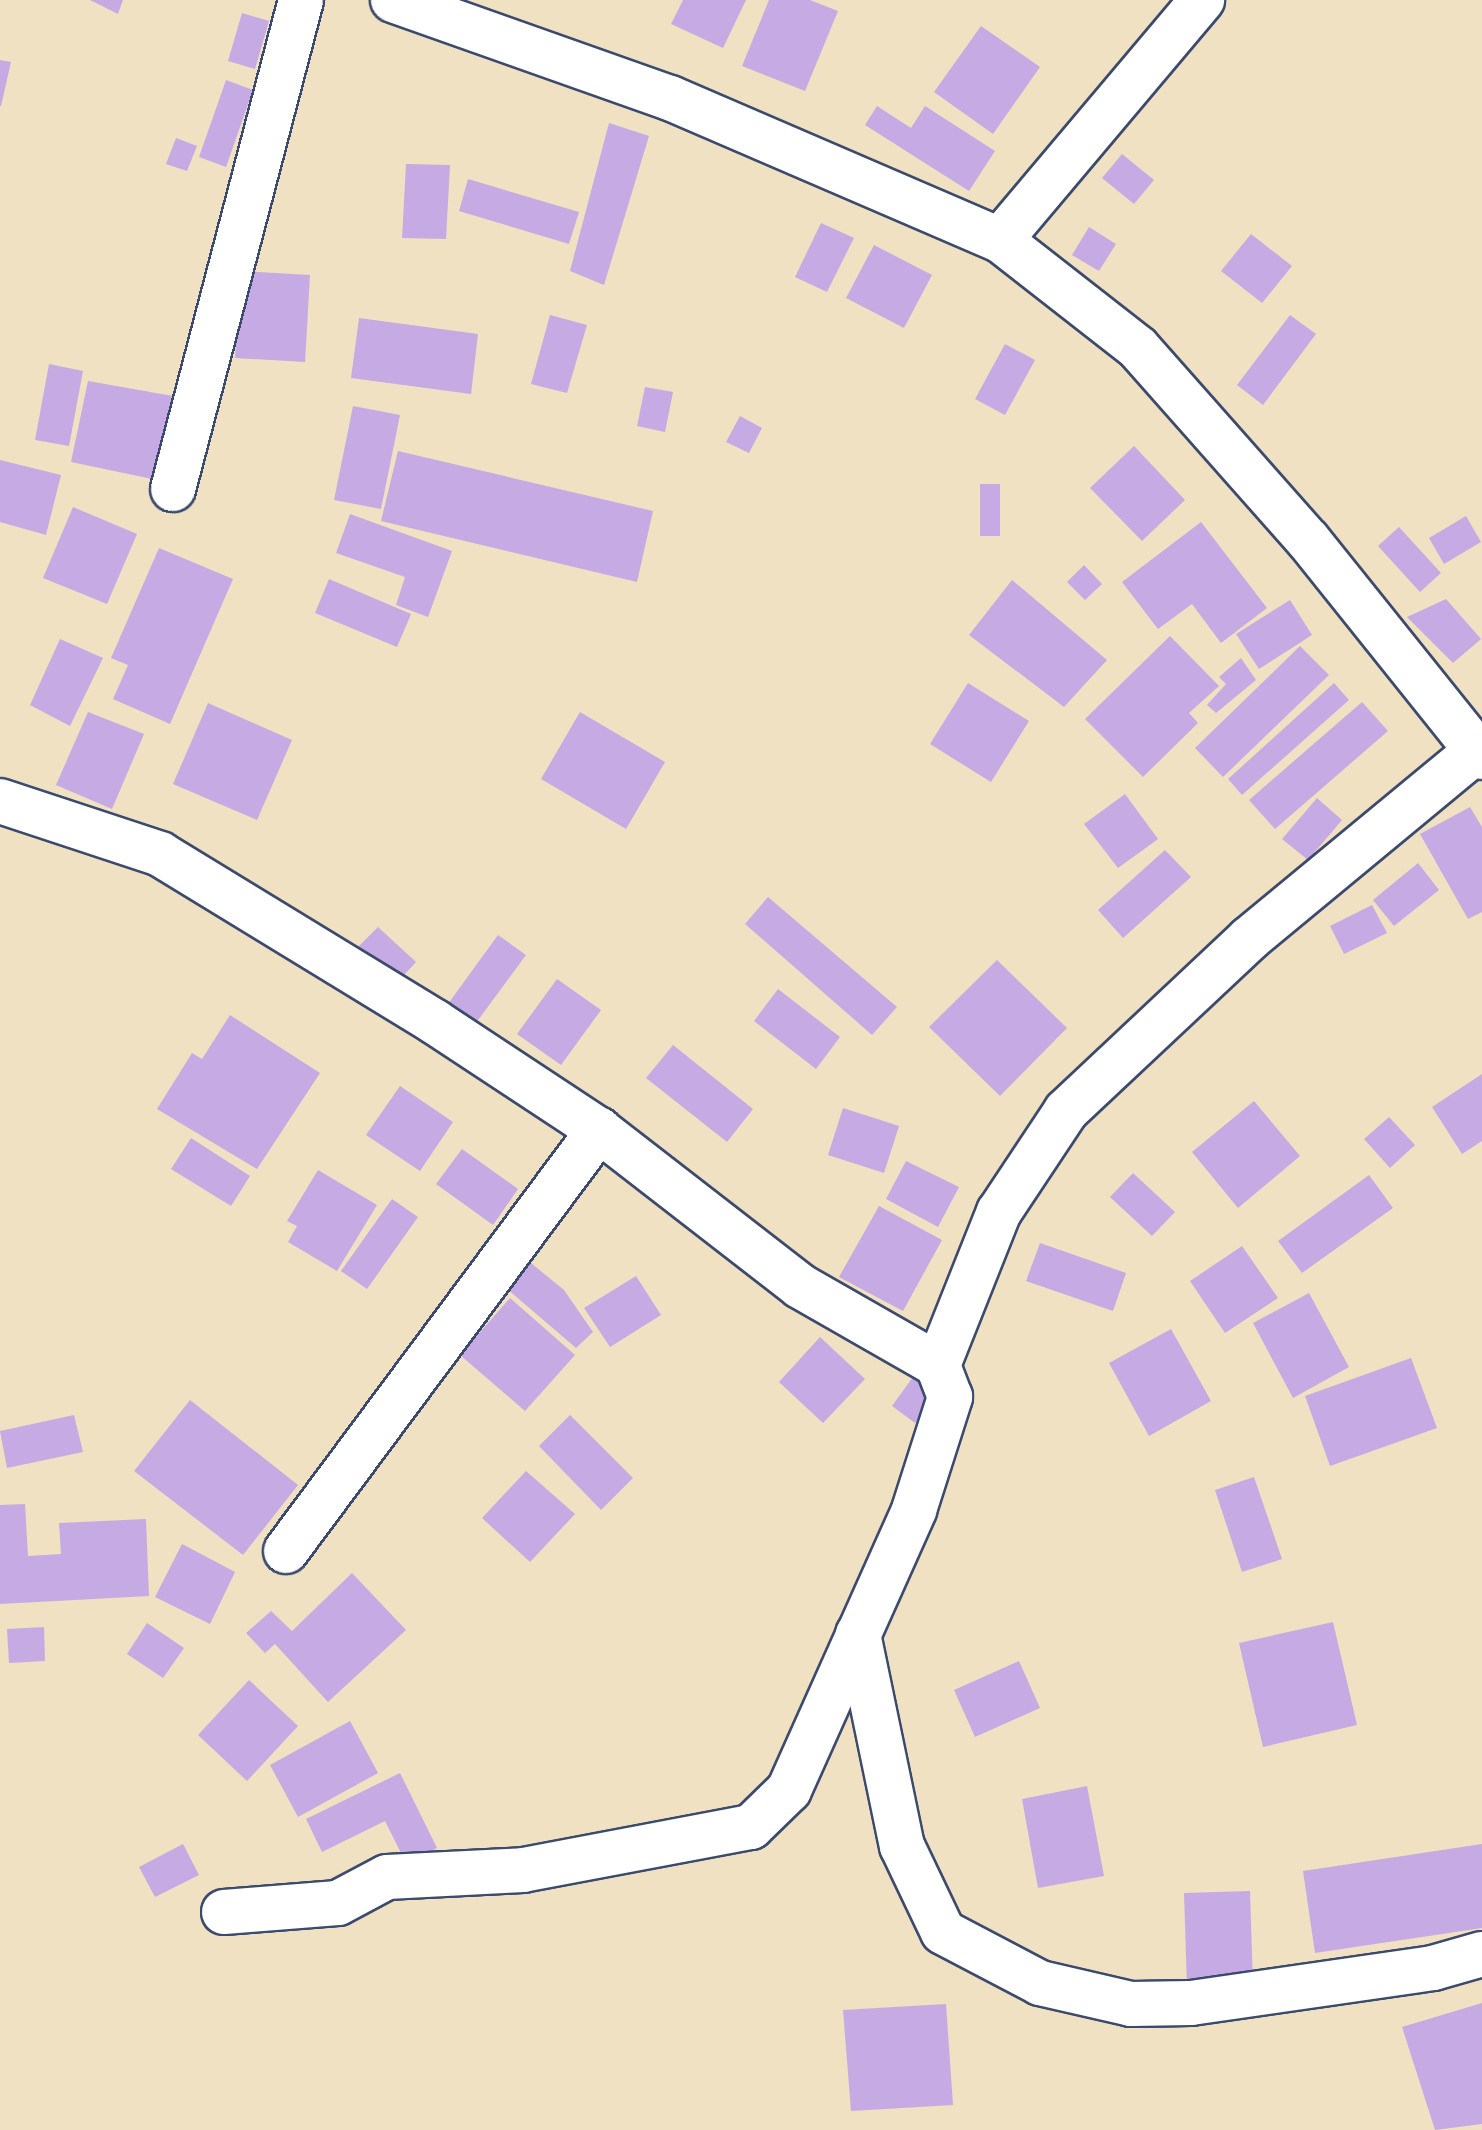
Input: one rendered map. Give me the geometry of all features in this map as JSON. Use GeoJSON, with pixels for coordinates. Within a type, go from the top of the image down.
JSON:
{"type":"FeatureCollection","features":[{"type":"Feature","properties":{"kind":"street"},"geometry":{"type":"LineString","coordinates":[[173,489],[301,0]]}},
{"type":"Feature","properties":{"kind":"street"},"geometry":{"type":"LineString","coordinates":[[393,0],[670,98],[1000,240],[1138,348],[1308,540],[1480,751],[1249,939],[1066,1111],[999,1212],[938,1365]]}},
{"type":"Feature","properties":{"kind":"street"},"geometry":{"type":"LineString","coordinates":[[1000,240],[1202,0]]}},
{"type":"Feature","properties":{"kind":"street"},"geometry":{"type":"LineString","coordinates":[[0,801],[160,854],[599,1130],[800,1286],[938,1365],[950,1397],[914,1510],[789,1790],[751,1827],[523,1870],[387,1877],[338,1903],[224,1912]]}},
{"type":"Feature","properties":{"kind":"street"},"geometry":{"type":"LineString","coordinates":[[286,1551],[599,1130]]}},
{"type":"Feature","properties":{"kind":"street"},"geometry":{"type":"LineString","coordinates":[[858,1634],[902,1846],[943,1932],[1040,1983],[1131,2004],[1191,2003],[1433,1968],[1482,1954]]}},
{"type":"Feature","properties":{"kind":"building"},"geometry":{"type":"Polygon","coordinates":[[[90,0],[123,0],[118,14],[90,0]]]}},
{"type":"Feature","properties":{"kind":"building"},"geometry":{"type":"Polygon","coordinates":[[[683,0],[746,0],[723,48],[671,24],[683,0]]]}},
{"type":"Feature","properties":{"kind":"building"},"geometry":{"type":"Polygon","coordinates":[[[769,0],[810,0],[838,11],[805,91],[742,66],[769,0]]]}},
{"type":"Feature","properties":{"kind":"building"},"geometry":{"type":"Polygon","coordinates":[[[242,13],[269,21],[255,69],[228,61],[242,13]]]}},
{"type":"Feature","properties":{"kind":"building"},"geometry":{"type":"Polygon","coordinates":[[[981,26],[1040,67],[993,134],[934,92],[981,26]]]}},
{"type":"Feature","properties":{"kind":"building"},"geometry":{"type":"Polygon","coordinates":[[[0,60],[11,62],[1,106],[0,106],[0,60]]]}},
{"type":"Feature","properties":{"kind":"building"},"geometry":{"type":"Polygon","coordinates":[[[226,80],[253,90],[226,167],[199,157],[226,80]]]}},
{"type":"Feature","properties":{"kind":"building"},"geometry":{"type":"Polygon","coordinates":[[[877,106],[911,128],[925,106],[995,151],[969,191],[865,125],[877,106]]]}},
{"type":"Feature","properties":{"kind":"building"},"geometry":{"type":"Polygon","coordinates":[[[609,123],[649,136],[604,285],[570,271],[609,123]]]}},
{"type":"Feature","properties":{"kind":"building"},"geometry":{"type":"Polygon","coordinates":[[[176,138],[197,146],[187,171],[166,164],[176,138]]]}},
{"type":"Feature","properties":{"kind":"building"},"geometry":{"type":"Polygon","coordinates":[[[1122,154],[1154,180],[1134,204],[1102,178],[1122,154]]]}},
{"type":"Feature","properties":{"kind":"building"},"geometry":{"type":"Polygon","coordinates":[[[406,164],[450,165],[446,239],[402,238],[406,164]]]}},
{"type":"Feature","properties":{"kind":"building"},"geometry":{"type":"Polygon","coordinates":[[[468,179],[579,212],[569,244],[459,211],[468,179]]]}},
{"type":"Feature","properties":{"kind":"building"},"geometry":{"type":"Polygon","coordinates":[[[821,223],[854,238],[827,292],[795,277],[821,223]]]}},
{"type":"Feature","properties":{"kind":"building"},"geometry":{"type":"Polygon","coordinates":[[[1089,227],[1116,244],[1099,271],[1072,255],[1089,227]]]}},
{"type":"Feature","properties":{"kind":"building"},"geometry":{"type":"Polygon","coordinates":[[[1251,234],[1292,266],[1262,303],[1221,271],[1251,234]]]}},
{"type":"Feature","properties":{"kind":"building"},"geometry":{"type":"Polygon","coordinates":[[[874,245],[932,275],[904,328],[846,298],[874,245]]]}},
{"type":"Feature","properties":{"kind":"building"},"geometry":{"type":"Polygon","coordinates":[[[240,271],[310,275],[305,362],[235,358],[240,271]]]}},
{"type":"Feature","properties":{"kind":"building"},"geometry":{"type":"Polygon","coordinates":[[[550,315],[587,325],[567,393],[531,384],[550,315]]]}},
{"type":"Feature","properties":{"kind":"building"},"geometry":{"type":"Polygon","coordinates":[[[1290,315],[1316,334],[1263,405],[1237,385],[1290,315]]]}},
{"type":"Feature","properties":{"kind":"building"},"geometry":{"type":"Polygon","coordinates":[[[359,318],[478,334],[471,394],[351,378],[359,318]]]}},
{"type":"Feature","properties":{"kind":"building"},"geometry":{"type":"Polygon","coordinates":[[[1005,344],[1035,360],[1005,415],[975,399],[1005,344]]]}},
{"type":"Feature","properties":{"kind":"building"},"geometry":{"type":"Polygon","coordinates":[[[49,364],[83,371],[69,446],[35,440],[49,364]]]}},
{"type":"Feature","properties":{"kind":"building"},"geometry":{"type":"Polygon","coordinates":[[[88,381],[173,396],[157,480],[71,462],[88,381]]]}},
{"type":"Feature","properties":{"kind":"building"},"geometry":{"type":"Polygon","coordinates":[[[645,387],[673,392],[665,432],[637,426],[645,387]]]}},
{"type":"Feature","properties":{"kind":"building"},"geometry":{"type":"Polygon","coordinates":[[[353,406],[400,415],[381,509],[334,500],[353,406]]]}},
{"type":"Feature","properties":{"kind":"building"},"geometry":{"type":"Polygon","coordinates":[[[740,416],[762,428],[749,453],[726,442],[740,416]]]}},
{"type":"Feature","properties":{"kind":"building"},"geometry":{"type":"Polygon","coordinates":[[[1134,446],[1185,500],[1142,541],[1090,488],[1134,446]]]}},
{"type":"Feature","properties":{"kind":"building"},"geometry":{"type":"Polygon","coordinates":[[[398,451],[653,511],[637,582],[381,521],[398,451]]]}},
{"type":"Feature","properties":{"kind":"building"},"geometry":{"type":"Polygon","coordinates":[[[0,460],[61,475],[46,535],[0,522],[0,460]]]}},
{"type":"Feature","properties":{"kind":"building"},"geometry":{"type":"Polygon","coordinates":[[[980,484],[1000,484],[1000,536],[980,536],[980,484]]]}},
{"type":"Feature","properties":{"kind":"building"},"geometry":{"type":"Polygon","coordinates":[[[73,507],[137,534],[107,604],[43,578],[73,507]]]}},
{"type":"Feature","properties":{"kind":"building"},"geometry":{"type":"Polygon","coordinates":[[[350,514],[452,551],[428,617],[396,605],[405,577],[336,553],[350,514]]]}},
{"type":"Feature","properties":{"kind":"building"},"geometry":{"type":"Polygon","coordinates":[[[1466,516],[1481,542],[1444,564],[1429,538],[1466,516]]]}},
{"type":"Feature","properties":{"kind":"building"},"geometry":{"type":"Polygon","coordinates":[[[1201,522],[1267,608],[1221,643],[1192,604],[1158,629],[1122,582],[1201,522]]]}},
{"type":"Feature","properties":{"kind":"building"},"geometry":{"type":"Polygon","coordinates":[[[1399,527],[1441,573],[1420,592],[1378,546],[1399,527]]]}},
{"type":"Feature","properties":{"kind":"building"},"geometry":{"type":"Polygon","coordinates":[[[159,548],[233,579],[170,724],[113,699],[128,665],[111,658],[159,548]]]}},
{"type":"Feature","properties":{"kind":"building"},"geometry":{"type":"Polygon","coordinates":[[[1084,565],[1102,584],[1085,600],[1067,582],[1084,565]]]}},
{"type":"Feature","properties":{"kind":"building"},"geometry":{"type":"Polygon","coordinates":[[[329,579],[411,614],[397,647],[315,613],[329,579]]]}},
{"type":"Feature","properties":{"kind":"building"},"geometry":{"type":"Polygon","coordinates":[[[1012,580],[1107,660],[1064,707],[969,635],[1012,580]]]}},
{"type":"Feature","properties":{"kind":"building"},"geometry":{"type":"Polygon","coordinates":[[[1446,599],[1481,639],[1453,663],[1407,617],[1446,599]]]}},
{"type":"Feature","properties":{"kind":"building"},"geometry":{"type":"Polygon","coordinates":[[[1290,600],[1312,635],[1259,669],[1236,634],[1290,600]]]}},
{"type":"Feature","properties":{"kind":"building"},"geometry":{"type":"Polygon","coordinates":[[[1170,636],[1219,686],[1189,713],[1198,723],[1143,777],[1085,719],[1170,636]]]}},
{"type":"Feature","properties":{"kind":"building"},"geometry":{"type":"Polygon","coordinates":[[[60,639],[103,658],[70,726],[30,705],[60,639]]]}},
{"type":"Feature","properties":{"kind":"building"},"geometry":{"type":"Polygon","coordinates":[[[1300,646],[1329,675],[1223,777],[1195,748],[1300,646]]]}},
{"type":"Feature","properties":{"kind":"building"},"geometry":{"type":"Polygon","coordinates":[[[1241,658],[1256,680],[1216,713],[1207,705],[1226,684],[1219,677],[1241,658]]]}},
{"type":"Feature","properties":{"kind":"building"},"geometry":{"type":"Polygon","coordinates":[[[968,683],[1029,721],[991,782],[930,744],[968,683]]]}},
{"type":"Feature","properties":{"kind":"building"},"geometry":{"type":"Polygon","coordinates":[[[1334,683],[1349,700],[1242,795],[1228,779],[1334,683]]]}},
{"type":"Feature","properties":{"kind":"building"},"geometry":{"type":"Polygon","coordinates":[[[1362,702],[1388,731],[1275,829],[1249,800],[1362,702]]]}},
{"type":"Feature","properties":{"kind":"building"},"geometry":{"type":"Polygon","coordinates":[[[208,703],[292,740],[257,820],[173,784],[208,703]]]}},
{"type":"Feature","properties":{"kind":"building"},"geometry":{"type":"Polygon","coordinates":[[[88,712],[144,734],[112,809],[56,785],[88,712]]]}},
{"type":"Feature","properties":{"kind":"building"},"geometry":{"type":"Polygon","coordinates":[[[580,712],[665,762],[626,829],[541,779],[580,712]]]}},
{"type":"Feature","properties":{"kind":"building"},"geometry":{"type":"Polygon","coordinates":[[[1125,794],[1158,839],[1118,868],[1084,824],[1125,794]]]}},
{"type":"Feature","properties":{"kind":"building"},"geometry":{"type":"Polygon","coordinates":[[[1317,798],[1342,820],[1308,860],[1282,839],[1317,798]]]}},
{"type":"Feature","properties":{"kind":"building"},"geometry":{"type":"Polygon","coordinates":[[[1470,807],[1482,827],[1482,912],[1468,919],[1420,834],[1470,807]]]}},
{"type":"Feature","properties":{"kind":"building"},"geometry":{"type":"Polygon","coordinates":[[[1165,850],[1191,877],[1123,938],[1098,910],[1165,850]]]}},
{"type":"Feature","properties":{"kind":"building"},"geometry":{"type":"Polygon","coordinates":[[[1418,863],[1439,890],[1394,926],[1373,900],[1418,863]]]}},
{"type":"Feature","properties":{"kind":"building"},"geometry":{"type":"Polygon","coordinates":[[[768,897],[897,1007],[872,1035],[745,924],[768,897]]]}},
{"type":"Feature","properties":{"kind":"building"},"geometry":{"type":"Polygon","coordinates":[[[1372,905],[1387,933],[1344,954],[1330,926],[1372,905]]]}},
{"type":"Feature","properties":{"kind":"building"},"geometry":{"type":"Polygon","coordinates":[[[378,927],[416,962],[394,986],[355,950],[378,927]]]}},
{"type":"Feature","properties":{"kind":"building"},"geometry":{"type":"Polygon","coordinates":[[[498,935],[526,955],[473,1027],[445,1008],[498,935]]]}},
{"type":"Feature","properties":{"kind":"building"},"geometry":{"type":"Polygon","coordinates":[[[997,960],[1067,1028],[1000,1096],[929,1027],[997,960]]]}},
{"type":"Feature","properties":{"kind":"building"},"geometry":{"type":"Polygon","coordinates":[[[557,979],[601,1010],[561,1065],[517,1034],[557,979]]]}},
{"type":"Feature","properties":{"kind":"building"},"geometry":{"type":"Polygon","coordinates":[[[778,989],[840,1037],[816,1069],[754,1021],[778,989]]]}},
{"type":"Feature","properties":{"kind":"building"},"geometry":{"type":"Polygon","coordinates":[[[230,1015],[320,1073],[257,1169],[157,1109],[192,1053],[202,1059],[230,1015]]]}},
{"type":"Feature","properties":{"kind":"building"},"geometry":{"type":"Polygon","coordinates":[[[673,1045],[753,1109],[727,1142],[646,1078],[673,1045]]]}},
{"type":"Feature","properties":{"kind":"building"},"geometry":{"type":"Polygon","coordinates":[[[1482,1074],[1482,1141],[1462,1154],[1432,1107],[1482,1074]]]}},
{"type":"Feature","properties":{"kind":"building"},"geometry":{"type":"Polygon","coordinates":[[[400,1086],[453,1122],[420,1171],[366,1135],[400,1086]]]}},
{"type":"Feature","properties":{"kind":"building"},"geometry":{"type":"Polygon","coordinates":[[[1254,1101],[1300,1156],[1238,1208],[1192,1152],[1254,1101]]]}},
{"type":"Feature","properties":{"kind":"building"},"geometry":{"type":"Polygon","coordinates":[[[843,1108],[899,1126],[884,1173],[828,1155],[843,1108]]]}},
{"type":"Feature","properties":{"kind":"building"},"geometry":{"type":"Polygon","coordinates":[[[1389,1117],[1415,1145],[1390,1168],[1364,1139],[1389,1117]]]}},
{"type":"Feature","properties":{"kind":"building"},"geometry":{"type":"Polygon","coordinates":[[[191,1138],[250,1176],[231,1206],[171,1169],[191,1138]]]}},
{"type":"Feature","properties":{"kind":"building"},"geometry":{"type":"Polygon","coordinates":[[[462,1149],[518,1189],[493,1225],[436,1184],[462,1149]]]}},
{"type":"Feature","properties":{"kind":"building"},"geometry":{"type":"Polygon","coordinates":[[[906,1161],[959,1187],[938,1227],[886,1199],[906,1161]]]}},
{"type":"Feature","properties":{"kind":"building"},"geometry":{"type":"Polygon","coordinates":[[[318,1170],[377,1205],[337,1271],[288,1242],[297,1226],[287,1221],[318,1170]]]}},
{"type":"Feature","properties":{"kind":"building"},"geometry":{"type":"Polygon","coordinates":[[[1133,1173],[1175,1212],[1152,1236],[1110,1197],[1133,1173]]]}},
{"type":"Feature","properties":{"kind":"building"},"geometry":{"type":"Polygon","coordinates":[[[1369,1175],[1393,1208],[1302,1273],[1278,1241],[1369,1175]]]}},
{"type":"Feature","properties":{"kind":"building"},"geometry":{"type":"Polygon","coordinates":[[[392,1199],[418,1217],[367,1289],[341,1271],[392,1199]]]}},
{"type":"Feature","properties":{"kind":"building"},"geometry":{"type":"Polygon","coordinates":[[[879,1206],[942,1240],[903,1311],[839,1277],[879,1206]]]}},
{"type":"Feature","properties":{"kind":"building"},"geometry":{"type":"Polygon","coordinates":[[[1040,1243],[1126,1273],[1113,1311],[1026,1281],[1040,1243]]]}},
{"type":"Feature","properties":{"kind":"building"},"geometry":{"type":"Polygon","coordinates":[[[1242,1246],[1278,1298],[1225,1333],[1190,1281],[1242,1246]]]}},
{"type":"Feature","properties":{"kind":"building"},"geometry":{"type":"Polygon","coordinates":[[[520,1254],[564,1290],[593,1332],[576,1348],[500,1283],[520,1254]]]}},
{"type":"Feature","properties":{"kind":"building"},"geometry":{"type":"Polygon","coordinates":[[[636,1276],[661,1315],[610,1347],[584,1308],[636,1276]]]}},
{"type":"Feature","properties":{"kind":"building"},"geometry":{"type":"Polygon","coordinates":[[[1309,1293],[1349,1367],[1293,1398],[1253,1323],[1309,1293]]]}},
{"type":"Feature","properties":{"kind":"building"},"geometry":{"type":"Polygon","coordinates":[[[510,1298],[575,1355],[525,1411],[460,1355],[510,1298]]]}},
{"type":"Feature","properties":{"kind":"building"},"geometry":{"type":"Polygon","coordinates":[[[1171,1329],[1211,1401],[1149,1436],[1109,1363],[1171,1329]]]}},
{"type":"Feature","properties":{"kind":"building"},"geometry":{"type":"Polygon","coordinates":[[[820,1337],[865,1379],[823,1423],[779,1382],[820,1337]]]}},
{"type":"Feature","properties":{"kind":"building"},"geometry":{"type":"Polygon","coordinates":[[[1411,1358],[1437,1428],[1330,1466],[1305,1396],[1411,1358]]]}},
{"type":"Feature","properties":{"kind":"building"},"geometry":{"type":"Polygon","coordinates":[[[913,1377],[937,1395],[915,1423],[892,1406],[913,1377]]]}},
{"type":"Feature","properties":{"kind":"building"},"geometry":{"type":"Polygon","coordinates":[[[190,1400],[298,1485],[243,1555],[134,1471],[190,1400]]]}},
{"type":"Feature","properties":{"kind":"building"},"geometry":{"type":"Polygon","coordinates":[[[74,1415],[83,1452],[7,1468],[0,1431],[74,1415]]]}},
{"type":"Feature","properties":{"kind":"building"},"geometry":{"type":"Polygon","coordinates":[[[570,1415],[633,1478],[601,1510],[539,1446],[570,1415]]]}},
{"type":"Feature","properties":{"kind":"building"},"geometry":{"type":"Polygon","coordinates":[[[526,1471],[575,1514],[530,1562],[482,1518],[526,1471]]]}},
{"type":"Feature","properties":{"kind":"building"},"geometry":{"type":"Polygon","coordinates":[[[1254,1477],[1282,1559],[1242,1572],[1215,1490],[1254,1477]]]}},
{"type":"Feature","properties":{"kind":"building"},"geometry":{"type":"Polygon","coordinates":[[[25,1504],[28,1556],[61,1554],[59,1523],[146,1519],[149,1596],[0,1604],[0,1505],[25,1504]]]}},
{"type":"Feature","properties":{"kind":"building"},"geometry":{"type":"Polygon","coordinates":[[[182,1544],[235,1572],[210,1624],[155,1597],[182,1544]]]}},
{"type":"Feature","properties":{"kind":"building"},"geometry":{"type":"Polygon","coordinates":[[[352,1573],[406,1630],[328,1702],[275,1644],[265,1653],[246,1633],[271,1611],[292,1631],[352,1573]]]}},
{"type":"Feature","properties":{"kind":"building"},"geometry":{"type":"Polygon","coordinates":[[[1333,1622],[1357,1725],[1263,1747],[1239,1643],[1333,1622]]]}},
{"type":"Feature","properties":{"kind":"building"},"geometry":{"type":"Polygon","coordinates":[[[147,1623],[184,1648],[163,1678],[127,1654],[147,1623]]]}},
{"type":"Feature","properties":{"kind":"building"},"geometry":{"type":"Polygon","coordinates":[[[44,1627],[45,1661],[9,1663],[7,1629],[44,1627]]]}},
{"type":"Feature","properties":{"kind":"building"},"geometry":{"type":"Polygon","coordinates":[[[1019,1661],[1040,1708],[975,1737],[954,1690],[1019,1661]]]}},
{"type":"Feature","properties":{"kind":"building"},"geometry":{"type":"Polygon","coordinates":[[[249,1680],[298,1726],[247,1781],[198,1735],[249,1680]]]}},
{"type":"Feature","properties":{"kind":"building"},"geometry":{"type":"Polygon","coordinates":[[[350,1721],[378,1773],[298,1817],[270,1765],[350,1721]]]}},
{"type":"Feature","properties":{"kind":"building"},"geometry":{"type":"Polygon","coordinates":[[[400,1773],[437,1848],[406,1863],[385,1821],[322,1852],[306,1819],[400,1773]]]}},
{"type":"Feature","properties":{"kind":"building"},"geometry":{"type":"Polygon","coordinates":[[[1087,1786],[1104,1876],[1038,1888],[1022,1799],[1087,1786]]]}},
{"type":"Feature","properties":{"kind":"building"},"geometry":{"type":"Polygon","coordinates":[[[183,1844],[199,1875],[155,1897],[139,1867],[183,1844]]]}},
{"type":"Feature","properties":{"kind":"building"},"geometry":{"type":"Polygon","coordinates":[[[1482,1844],[1482,1928],[1315,1953],[1303,1871],[1482,1844]]]}},
{"type":"Feature","properties":{"kind":"building"},"geometry":{"type":"Polygon","coordinates":[[[1250,1891],[1253,1987],[1187,1988],[1184,1893],[1250,1891]]]}},
{"type":"Feature","properties":{"kind":"building"},"geometry":{"type":"Polygon","coordinates":[[[1482,2003],[1482,2124],[1435,2130],[1402,2027],[1482,2003]]]}},
{"type":"Feature","properties":{"kind":"building"},"geometry":{"type":"Polygon","coordinates":[[[946,2004],[953,2105],[851,2111],[843,2010],[946,2004]]]}}]}
